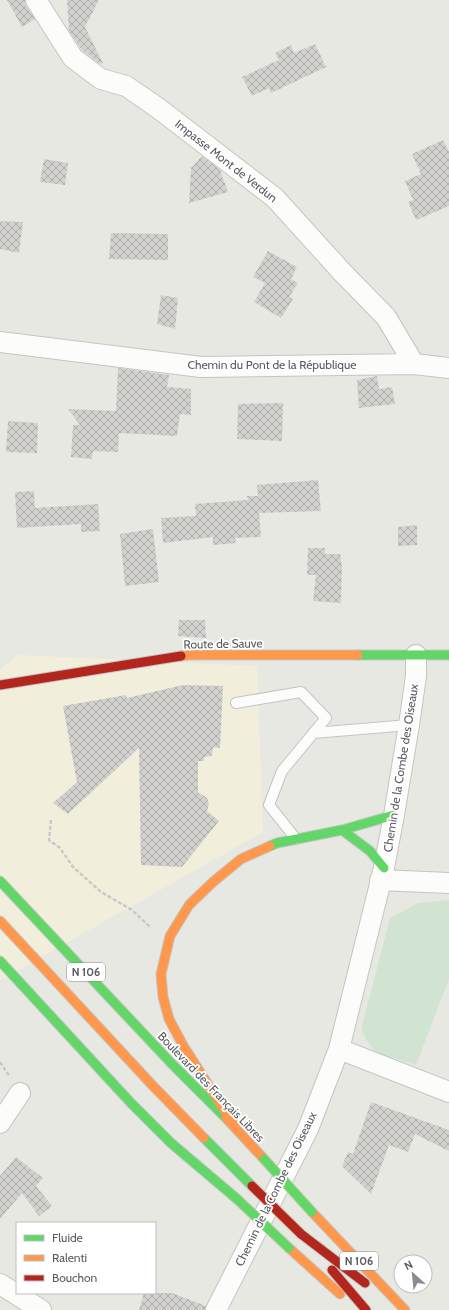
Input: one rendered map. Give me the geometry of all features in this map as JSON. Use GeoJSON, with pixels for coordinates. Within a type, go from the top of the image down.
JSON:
{"type":"FeatureCollection","features":[{"type":"Feature","properties":{"kind":"main road","name":"Route de Sauve"},"geometry":{"type":"LineString","coordinates":[[0,685],[189,655],[449,655]]}},
{"type":"Feature","properties":{"kind":"main road"},"geometry":{"type":"LineString","coordinates":[[235,1127],[184,1047],[169,1019],[163,996],[161,974],[170,936],[189,905],[241,858],[277,843],[342,830],[394,814]]}},
{"type":"Feature","properties":{"kind":"main road"},"geometry":{"type":"LineString","coordinates":[[342,830],[370,852],[382,874]]}},
{"type":"Feature","properties":{"kind":"main road","name":"Boulevard des Français Libres"},"geometry":{"type":"LineString","coordinates":[[0,881],[172,1064],[235,1127],[312,1212],[405,1310]]}},
{"type":"Feature","properties":{"kind":"main road","name":"N 106"},"geometry":{"type":"LineString","coordinates":[[0,921],[154,1087],[301,1234],[366,1310]]}},
{"type":"Feature","properties":{"kind":"main road"},"geometry":{"type":"LineString","coordinates":[[0,961],[131,1103],[171,1143],[237,1199],[356,1310]]}},
{"type":"Feature","properties":{"kind":"main road","name":"N 106"},"geometry":{"type":"LineString","coordinates":[[301,1234],[399,1310]]}},
{"type":"Feature","properties":{"kind":"street","name":"Impasse Mont de Verdun"},"geometry":{"type":"LineString","coordinates":[[36,0],[73,58],[100,79],[126,86],[158,108],[275,198],[342,272],[386,317],[414,364]]}},
{"type":"Feature","properties":{"kind":"street","name":"Chemin du Pont de la République"},"geometry":{"type":"LineString","coordinates":[[0,342],[201,367],[414,364],[449,368]]}},
{"type":"Feature","properties":{"kind":"street","name":"Chemin de la Combe des Oiseaux"},"geometry":{"type":"LineString","coordinates":[[216,1310],[308,1129],[339,1049],[382,874],[394,814],[416,676],[416,655]]}},
{"type":"Feature","properties":{"kind":"street"},"geometry":{"type":"LineString","coordinates":[[382,874],[449,883]]}},
{"type":"Feature","properties":{"kind":"street"},"geometry":{"type":"LineString","coordinates":[[339,1049],[449,1092]]}},
{"type":"Feature","properties":{"kind":"street"},"geometry":{"type":"LineString","coordinates":[[0,1123],[20,1093]]}},
{"type":"Feature","properties":{"kind":"street"},"geometry":{"type":"LineString","coordinates":[[0,1284],[41,1310]]}},
{"type":"Feature","properties":{"kind":"lane"},"geometry":{"type":"LineString","coordinates":[[236,703],[301,692],[326,718],[282,771],[269,805],[296,839]]}},
{"type":"Feature","properties":{"kind":"lane"},"geometry":{"type":"LineString","coordinates":[[313,733],[409,725]]}},
{"type":"Feature","properties":{"kind":"path"},"geometry":{"type":"LineString","coordinates":[[51,820],[49,840],[60,848],[73,867],[101,892],[132,910],[168,943]]}},
{"type":"Feature","properties":{"kind":"shaded area"},"geometry":{"type":"Polygon","coordinates":[[[17,655],[257,666],[263,832],[0,980],[0,670],[17,655]]]}},
{"type":"Feature","properties":{"kind":"green space"},"geometry":{"type":"Polygon","coordinates":[[[449,900],[449,979],[416,1065],[376,1053],[361,1030],[390,918],[418,903],[449,900]]]}},
{"type":"Feature","properties":{"kind":"building"},"geometry":{"type":"Polygon","coordinates":[[[7,0],[25,0],[26,6],[35,19],[22,27],[7,0]]]}},
{"type":"Feature","properties":{"kind":"building"},"geometry":{"type":"Polygon","coordinates":[[[67,0],[99,0],[85,27],[103,63],[100,64],[82,50],[69,31],[67,0]]]}},
{"type":"Feature","properties":{"kind":"building"},"geometry":{"type":"Polygon","coordinates":[[[315,44],[326,67],[271,93],[269,88],[252,96],[242,77],[279,60],[275,53],[291,45],[294,53],[315,44]]]}},
{"type":"Feature","properties":{"kind":"building"},"geometry":{"type":"Polygon","coordinates":[[[443,140],[449,152],[449,206],[416,220],[408,202],[413,200],[405,181],[421,174],[412,154],[443,140]]]}},
{"type":"Feature","properties":{"kind":"building"},"geometry":{"type":"Polygon","coordinates":[[[202,156],[220,170],[228,192],[189,203],[191,168],[202,156]]]}},
{"type":"Feature","properties":{"kind":"building"},"geometry":{"type":"Polygon","coordinates":[[[44,159],[68,163],[65,185],[40,182],[44,159]]]}},
{"type":"Feature","properties":{"kind":"building"},"geometry":{"type":"Polygon","coordinates":[[[0,221],[23,222],[19,253],[0,249],[0,221]]]}},
{"type":"Feature","properties":{"kind":"building"},"geometry":{"type":"Polygon","coordinates":[[[111,233],[168,234],[168,260],[109,259],[111,233]]]}},
{"type":"Feature","properties":{"kind":"building"},"geometry":{"type":"Polygon","coordinates":[[[268,251],[297,267],[291,279],[298,283],[289,297],[293,299],[281,318],[254,302],[265,283],[253,277],[268,251]]]}},
{"type":"Feature","properties":{"kind":"building"},"geometry":{"type":"Polygon","coordinates":[[[161,295],[178,298],[175,329],[157,324],[161,295]]]}},
{"type":"Feature","properties":{"kind":"building"},"geometry":{"type":"Polygon","coordinates":[[[118,368],[169,375],[167,387],[191,389],[191,415],[180,414],[177,436],[119,433],[118,452],[93,451],[92,459],[71,457],[73,425],[80,425],[68,409],[116,411],[118,368]]]}},
{"type":"Feature","properties":{"kind":"building"},"geometry":{"type":"Polygon","coordinates":[[[377,376],[379,389],[392,387],[395,404],[359,408],[357,380],[377,376]]]}},
{"type":"Feature","properties":{"kind":"building"},"geometry":{"type":"Polygon","coordinates":[[[283,403],[282,441],[237,439],[238,404],[283,403]]]}},
{"type":"Feature","properties":{"kind":"building"},"geometry":{"type":"Polygon","coordinates":[[[8,421],[38,423],[37,453],[6,452],[8,421]]]}},
{"type":"Feature","properties":{"kind":"building"},"geometry":{"type":"Polygon","coordinates":[[[318,480],[321,511],[259,513],[261,537],[235,538],[236,543],[213,545],[213,537],[163,543],[161,518],[196,516],[195,504],[248,500],[247,496],[258,496],[257,485],[318,480]]]}},
{"type":"Feature","properties":{"kind":"building"},"geometry":{"type":"Polygon","coordinates":[[[34,491],[35,508],[98,504],[100,531],[81,532],[81,524],[17,528],[15,492],[34,491]]]}},
{"type":"Feature","properties":{"kind":"building"},"geometry":{"type":"Polygon","coordinates":[[[417,525],[417,545],[398,546],[398,527],[417,525]]]}},
{"type":"Feature","properties":{"kind":"building"},"geometry":{"type":"Polygon","coordinates":[[[153,529],[159,582],[125,586],[120,534],[153,529]]]}},
{"type":"Feature","properties":{"kind":"building"},"geometry":{"type":"Polygon","coordinates":[[[308,548],[325,548],[325,554],[340,554],[342,566],[341,603],[313,601],[316,575],[307,575],[308,548]]]}},
{"type":"Feature","properties":{"kind":"building"},"geometry":{"type":"Polygon","coordinates":[[[179,620],[205,620],[206,638],[178,636],[179,620]]]}},
{"type":"Feature","properties":{"kind":"building"},"geometry":{"type":"Polygon","coordinates":[[[183,685],[223,686],[220,748],[213,747],[212,756],[204,757],[204,761],[198,761],[198,792],[207,798],[209,804],[207,811],[219,821],[182,867],[141,865],[139,748],[68,814],[53,803],[77,782],[63,706],[126,695],[127,698],[183,685]]]}},
{"type":"Feature","properties":{"kind":"building"},"geometry":{"type":"Polygon","coordinates":[[[371,1102],[449,1130],[449,1151],[415,1134],[408,1152],[389,1145],[371,1194],[342,1166],[348,1152],[353,1154],[371,1102]]]}},
{"type":"Feature","properties":{"kind":"building"},"geometry":{"type":"Polygon","coordinates":[[[16,1157],[43,1178],[36,1186],[52,1206],[39,1216],[22,1193],[0,1219],[0,1176],[16,1157]]]}},
{"type":"Feature","properties":{"kind":"building"},"geometry":{"type":"Polygon","coordinates":[[[156,1293],[172,1293],[206,1306],[205,1310],[139,1310],[144,1294],[156,1293]]]}},
{"type":"Feature","properties":{"kind":"traffic: fast"},"geometry":{"type":"LineString","coordinates":[[358,655],[449,655]]}},
{"type":"Feature","properties":{"kind":"traffic: fast"},"geometry":{"type":"LineString","coordinates":[[270,846],[277,843],[342,830],[394,815]]}},
{"type":"Feature","properties":{"kind":"traffic: fast"},"geometry":{"type":"LineString","coordinates":[[342,830],[370,851],[384,868]]}},
{"type":"Feature","properties":{"kind":"traffic: fast"},"geometry":{"type":"LineString","coordinates":[[0,881],[172,1064],[226,1118]]}},
{"type":"Feature","properties":{"kind":"traffic: fast"},"geometry":{"type":"LineString","coordinates":[[0,961],[131,1103],[171,1143],[237,1199]]}},
{"type":"Feature","properties":{"kind":"traffic: fast"},"geometry":{"type":"LineString","coordinates":[[204,1138],[252,1186]]}},
{"type":"Feature","properties":{"kind":"traffic: fast"},"geometry":{"type":"LineString","coordinates":[[264,1159],[312,1212]]}},
{"type":"Feature","properties":{"kind":"traffic: fast"},"geometry":{"type":"LineString","coordinates":[[237,1199],[289,1248]]}},
{"type":"Feature","properties":{"kind":"traffic: slow"},"geometry":{"type":"LineString","coordinates":[[181,656],[358,655]]}},
{"type":"Feature","properties":{"kind":"traffic: slow"},"geometry":{"type":"LineString","coordinates":[[235,1127],[184,1047],[169,1019],[163,997],[161,974],[170,936],[189,905],[213,882],[241,859],[270,846]]}},
{"type":"Feature","properties":{"kind":"traffic: slow"},"geometry":{"type":"LineString","coordinates":[[0,921],[154,1087],[204,1138]]}},
{"type":"Feature","properties":{"kind":"traffic: slow"},"geometry":{"type":"LineString","coordinates":[[226,1118],[264,1159]]}},
{"type":"Feature","properties":{"kind":"traffic: slow"},"geometry":{"type":"LineString","coordinates":[[312,1212],[405,1310]]}},
{"type":"Feature","properties":{"kind":"traffic: slow"},"geometry":{"type":"LineString","coordinates":[[289,1248],[340,1294]]}},
{"type":"Feature","properties":{"kind":"traffic: jam"},"geometry":{"type":"LineString","coordinates":[[0,685],[181,656]]}},
{"type":"Feature","properties":{"kind":"traffic: jam"},"geometry":{"type":"LineString","coordinates":[[252,1186],[301,1234]]}},
{"type":"Feature","properties":{"kind":"traffic: jam"},"geometry":{"type":"LineString","coordinates":[[301,1234],[365,1283]]}},
{"type":"Feature","properties":{"kind":"traffic: jam"},"geometry":{"type":"LineString","coordinates":[[332,1270],[366,1310]]}}]}
